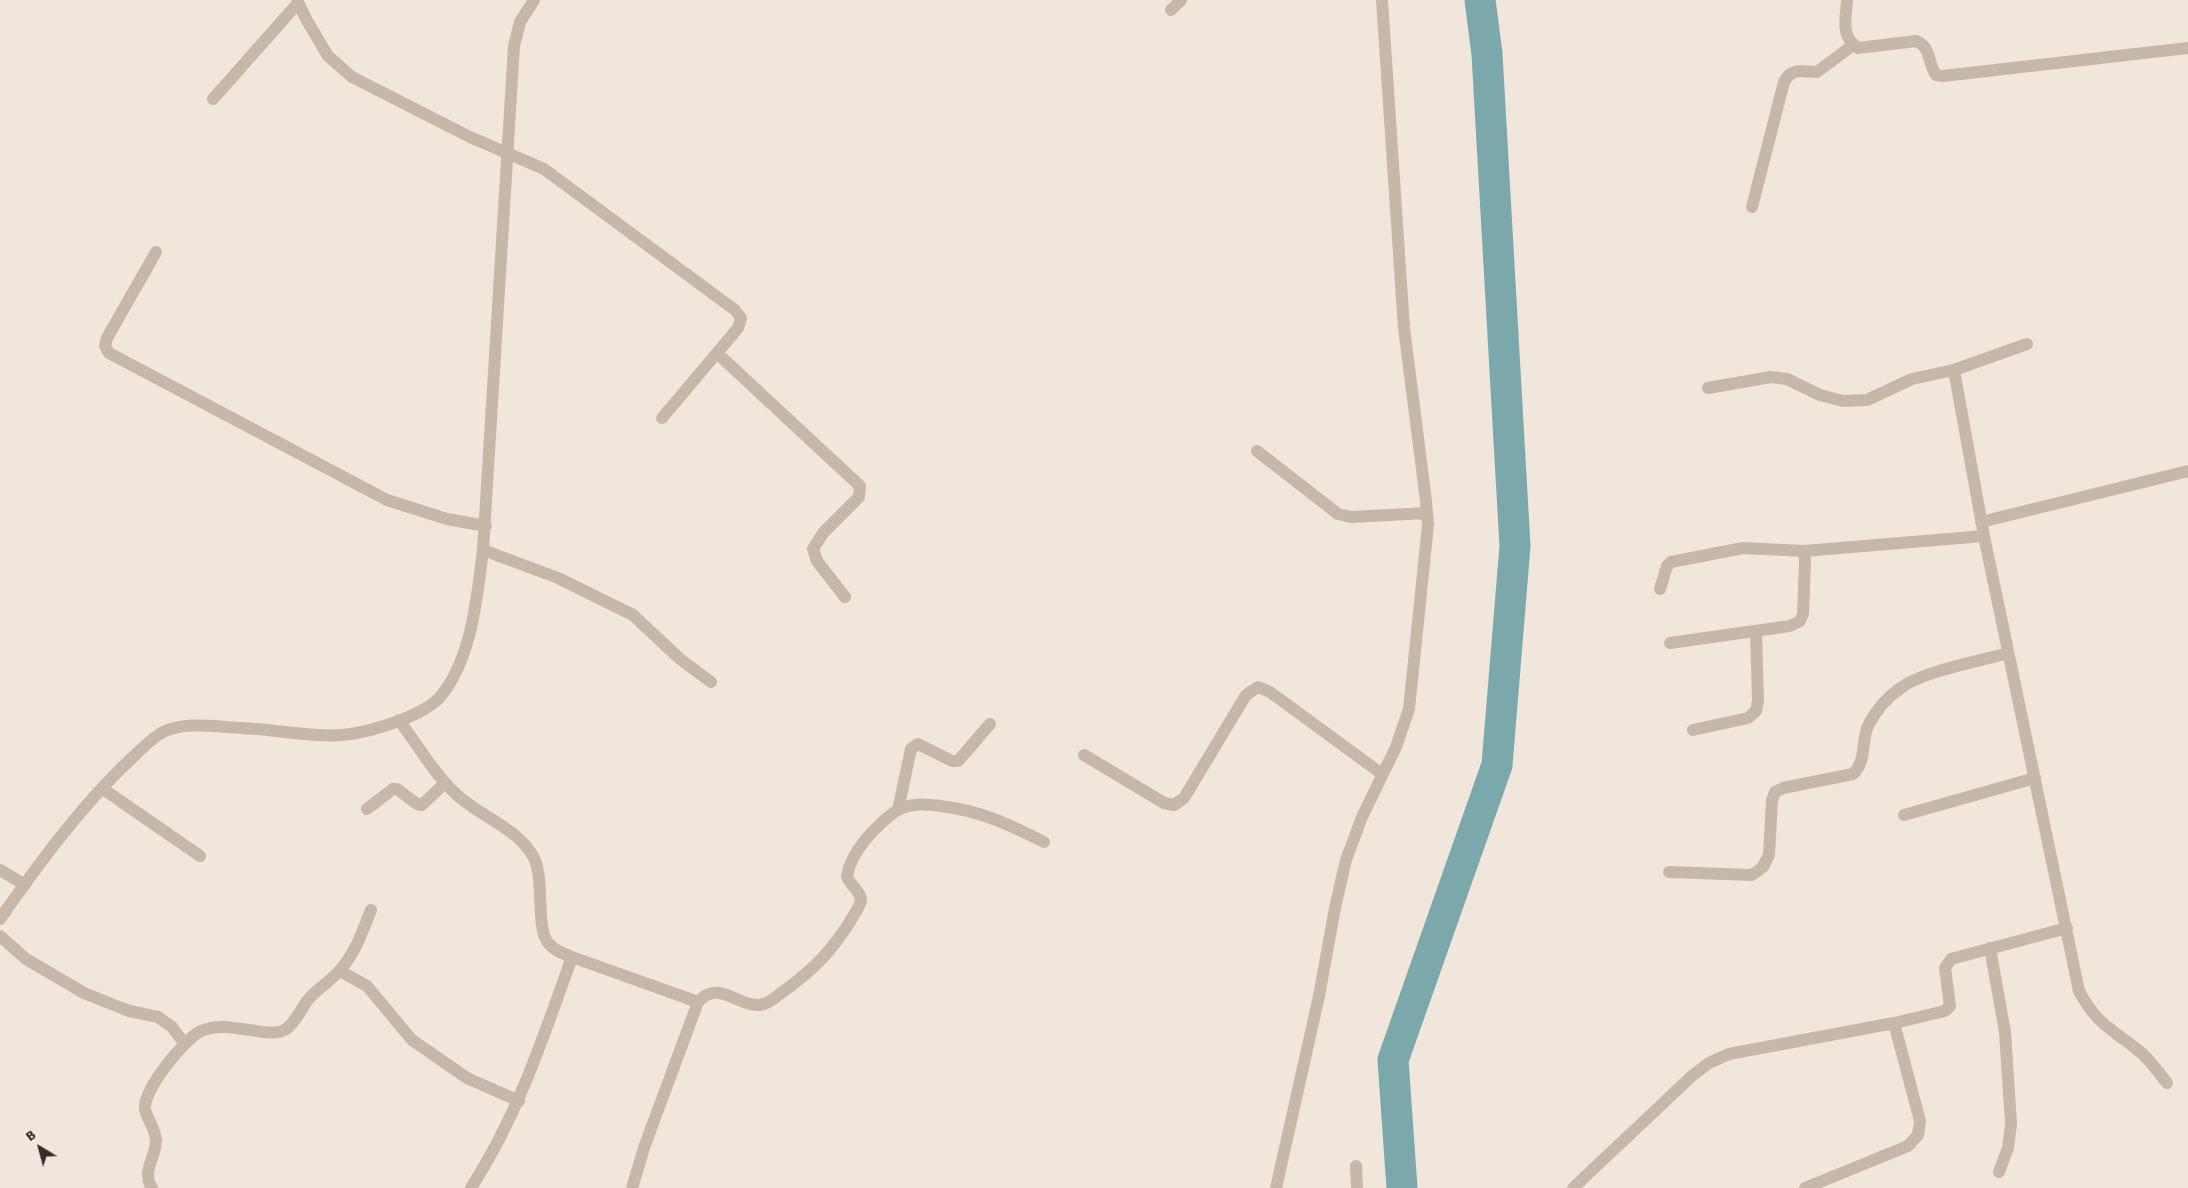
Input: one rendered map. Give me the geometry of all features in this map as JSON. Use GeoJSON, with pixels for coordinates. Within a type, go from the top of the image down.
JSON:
{"type":"FeatureCollection","features":[{"type":"Feature","properties":{"kind":"street"},"geometry":{"type":"LineString","coordinates":[[0,919],[63,835],[118,771],[163,732],[182,726],[268,729],[315,734],[350,734],[399,720],[422,710],[439,697],[454,676],[466,644],[475,611],[483,550],[505,147],[514,46],[520,22],[534,0]]}},
{"type":"Feature","properties":{"kind":"street"},"geometry":{"type":"LineString","coordinates":[[1171,10],[1181,0]]}},
{"type":"Feature","properties":{"kind":"street"},"geometry":{"type":"LineString","coordinates":[[1276,1188],[1319,996],[1346,860],[1362,817],[1396,747],[1409,709],[1428,525],[1404,328],[1382,0]]}},
{"type":"Feature","properties":{"kind":"street"},"geometry":{"type":"LineString","coordinates":[[1847,0],[1846,35],[1849,43],[1858,48],[1916,41],[1922,43],[1927,50],[1931,68],[1936,75],[1943,76],[2188,48]]}},
{"type":"Feature","properties":{"kind":"street"},"geometry":{"type":"LineString","coordinates":[[213,99],[298,2],[328,56],[352,77],[470,137],[505,147],[557,177],[735,310],[741,318],[738,328],[718,354],[662,418]]}},
{"type":"Feature","properties":{"kind":"street"},"geometry":{"type":"LineString","coordinates":[[1752,207],[1784,82],[1788,74],[1797,71],[1817,72],[1853,45]]}},
{"type":"Feature","properties":{"kind":"street"},"geometry":{"type":"LineString","coordinates":[[156,252],[107,338],[106,346],[109,353],[369,492],[400,506],[447,519],[483,526]]}},
{"type":"Feature","properties":{"kind":"street"},"geometry":{"type":"LineString","coordinates":[[1708,388],[1771,377],[1787,379],[1820,395],[1843,401],[1867,400],[1912,379],[1954,370],[2027,344]]}},
{"type":"Feature","properties":{"kind":"street"},"geometry":{"type":"LineString","coordinates":[[718,354],[860,486],[859,497],[823,533],[813,549],[817,562],[845,596]]}},
{"type":"Feature","properties":{"kind":"street"},"geometry":{"type":"LineString","coordinates":[[1954,370],[1981,522],[2079,991],[2089,1009],[2106,1027],[2150,1061],[2167,1083]]}},
{"type":"Feature","properties":{"kind":"street"},"geometry":{"type":"LineString","coordinates":[[1257,451],[1338,514],[1351,517],[1427,513]]}},
{"type":"Feature","properties":{"kind":"street"},"geometry":{"type":"LineString","coordinates":[[1981,522],[2188,470]]}},
{"type":"Feature","properties":{"kind":"street"},"geometry":{"type":"LineString","coordinates":[[1660,588],[1667,566],[1672,562],[1743,548],[1804,551],[1984,536]]}},
{"type":"Feature","properties":{"kind":"street"},"geometry":{"type":"LineString","coordinates":[[483,550],[558,578],[633,615],[680,659],[710,682]]}},
{"type":"Feature","properties":{"kind":"street"},"geometry":{"type":"LineString","coordinates":[[1670,642],[1790,626],[1800,621],[1803,614],[1806,562],[1804,551]]}},
{"type":"Feature","properties":{"kind":"street"},"geometry":{"type":"LineString","coordinates":[[1694,730],[1748,718],[1756,711],[1758,701],[1756,631]]}},
{"type":"Feature","properties":{"kind":"street"},"geometry":{"type":"LineString","coordinates":[[1669,872],[1752,875],[1762,867],[1769,856],[1772,800],[1775,792],[1783,788],[1853,774],[1860,767],[1864,756],[1867,728],[1875,713],[1902,687],[1919,678],[2008,653]]}},
{"type":"Feature","properties":{"kind":"street"},"geometry":{"type":"LineString","coordinates":[[1084,755],[1164,802],[1174,805],[1184,798],[1246,695],[1258,687],[1270,692],[1382,774]]}},
{"type":"Feature","properties":{"kind":"street"},"geometry":{"type":"LineString","coordinates":[[399,720],[445,783],[468,805],[513,835],[527,847],[535,859],[539,878],[544,932],[548,943],[557,951],[572,957],[698,1002]]}},
{"type":"Feature","properties":{"kind":"street"},"geometry":{"type":"LineString","coordinates":[[898,810],[910,749],[918,744],[952,761],[958,761],[990,724]]}},
{"type":"Feature","properties":{"kind":"street"},"geometry":{"type":"LineString","coordinates":[[1904,815],[2034,778]]}},
{"type":"Feature","properties":{"kind":"street"},"geometry":{"type":"LineString","coordinates":[[367,809],[397,789],[417,804],[422,805],[445,783]]}},
{"type":"Feature","properties":{"kind":"street"},"geometry":{"type":"LineString","coordinates":[[103,789],[200,856]]}},
{"type":"Feature","properties":{"kind":"street"},"geometry":{"type":"LineString","coordinates":[[632,1188],[645,1145],[698,1002],[704,995],[715,992],[754,1004],[764,1004],[803,978],[823,960],[860,905],[859,895],[847,877],[858,850],[866,839],[898,810],[913,804],[966,809],[1001,820],[1044,842]]}},
{"type":"Feature","properties":{"kind":"street"},"geometry":{"type":"LineString","coordinates":[[0,870],[25,885]]}},
{"type":"Feature","properties":{"kind":"street"},"geometry":{"type":"LineString","coordinates":[[152,1188],[149,1184],[148,1171],[156,1142],[146,1110],[146,1101],[152,1088],[184,1043],[202,1030],[223,1025],[277,1033],[287,1028],[296,1019],[307,1000],[340,971],[358,941],[371,910]]}},
{"type":"Feature","properties":{"kind":"street"},"geometry":{"type":"LineString","coordinates":[[1573,1188],[1693,1075],[1709,1063],[1729,1054],[1894,1023],[1945,1011],[1950,1006],[1951,1001],[1945,968],[1951,959],[2067,928]]}},
{"type":"Feature","properties":{"kind":"street"},"geometry":{"type":"LineString","coordinates":[[0,936],[26,959],[84,993],[129,1011],[158,1017],[172,1027],[184,1043]]}},
{"type":"Feature","properties":{"kind":"street"},"geometry":{"type":"LineString","coordinates":[[1990,948],[2006,1040],[2011,1124],[2008,1148],[2000,1172]]}},
{"type":"Feature","properties":{"kind":"street"},"geometry":{"type":"LineString","coordinates":[[471,1188],[489,1160],[518,1101],[572,957]]}},
{"type":"Feature","properties":{"kind":"street"},"geometry":{"type":"LineString","coordinates":[[340,971],[367,986],[412,1040],[467,1078],[518,1101]]}},
{"type":"Feature","properties":{"kind":"street"},"geometry":{"type":"LineString","coordinates":[[1805,1188],[1908,1146],[1918,1135],[1920,1121],[1894,1023]]}},
{"type":"Feature","properties":{"kind":"street"},"geometry":{"type":"LineString","coordinates":[[1356,1166],[1357,1188]]}},
{"type":"Feature","properties":{"kind":"waterway"},"geometry":{"type":"LineString","coordinates":[[1402,1188],[1393,1060],[1497,765],[1515,546],[1487,54],[1480,0]]}}]}
